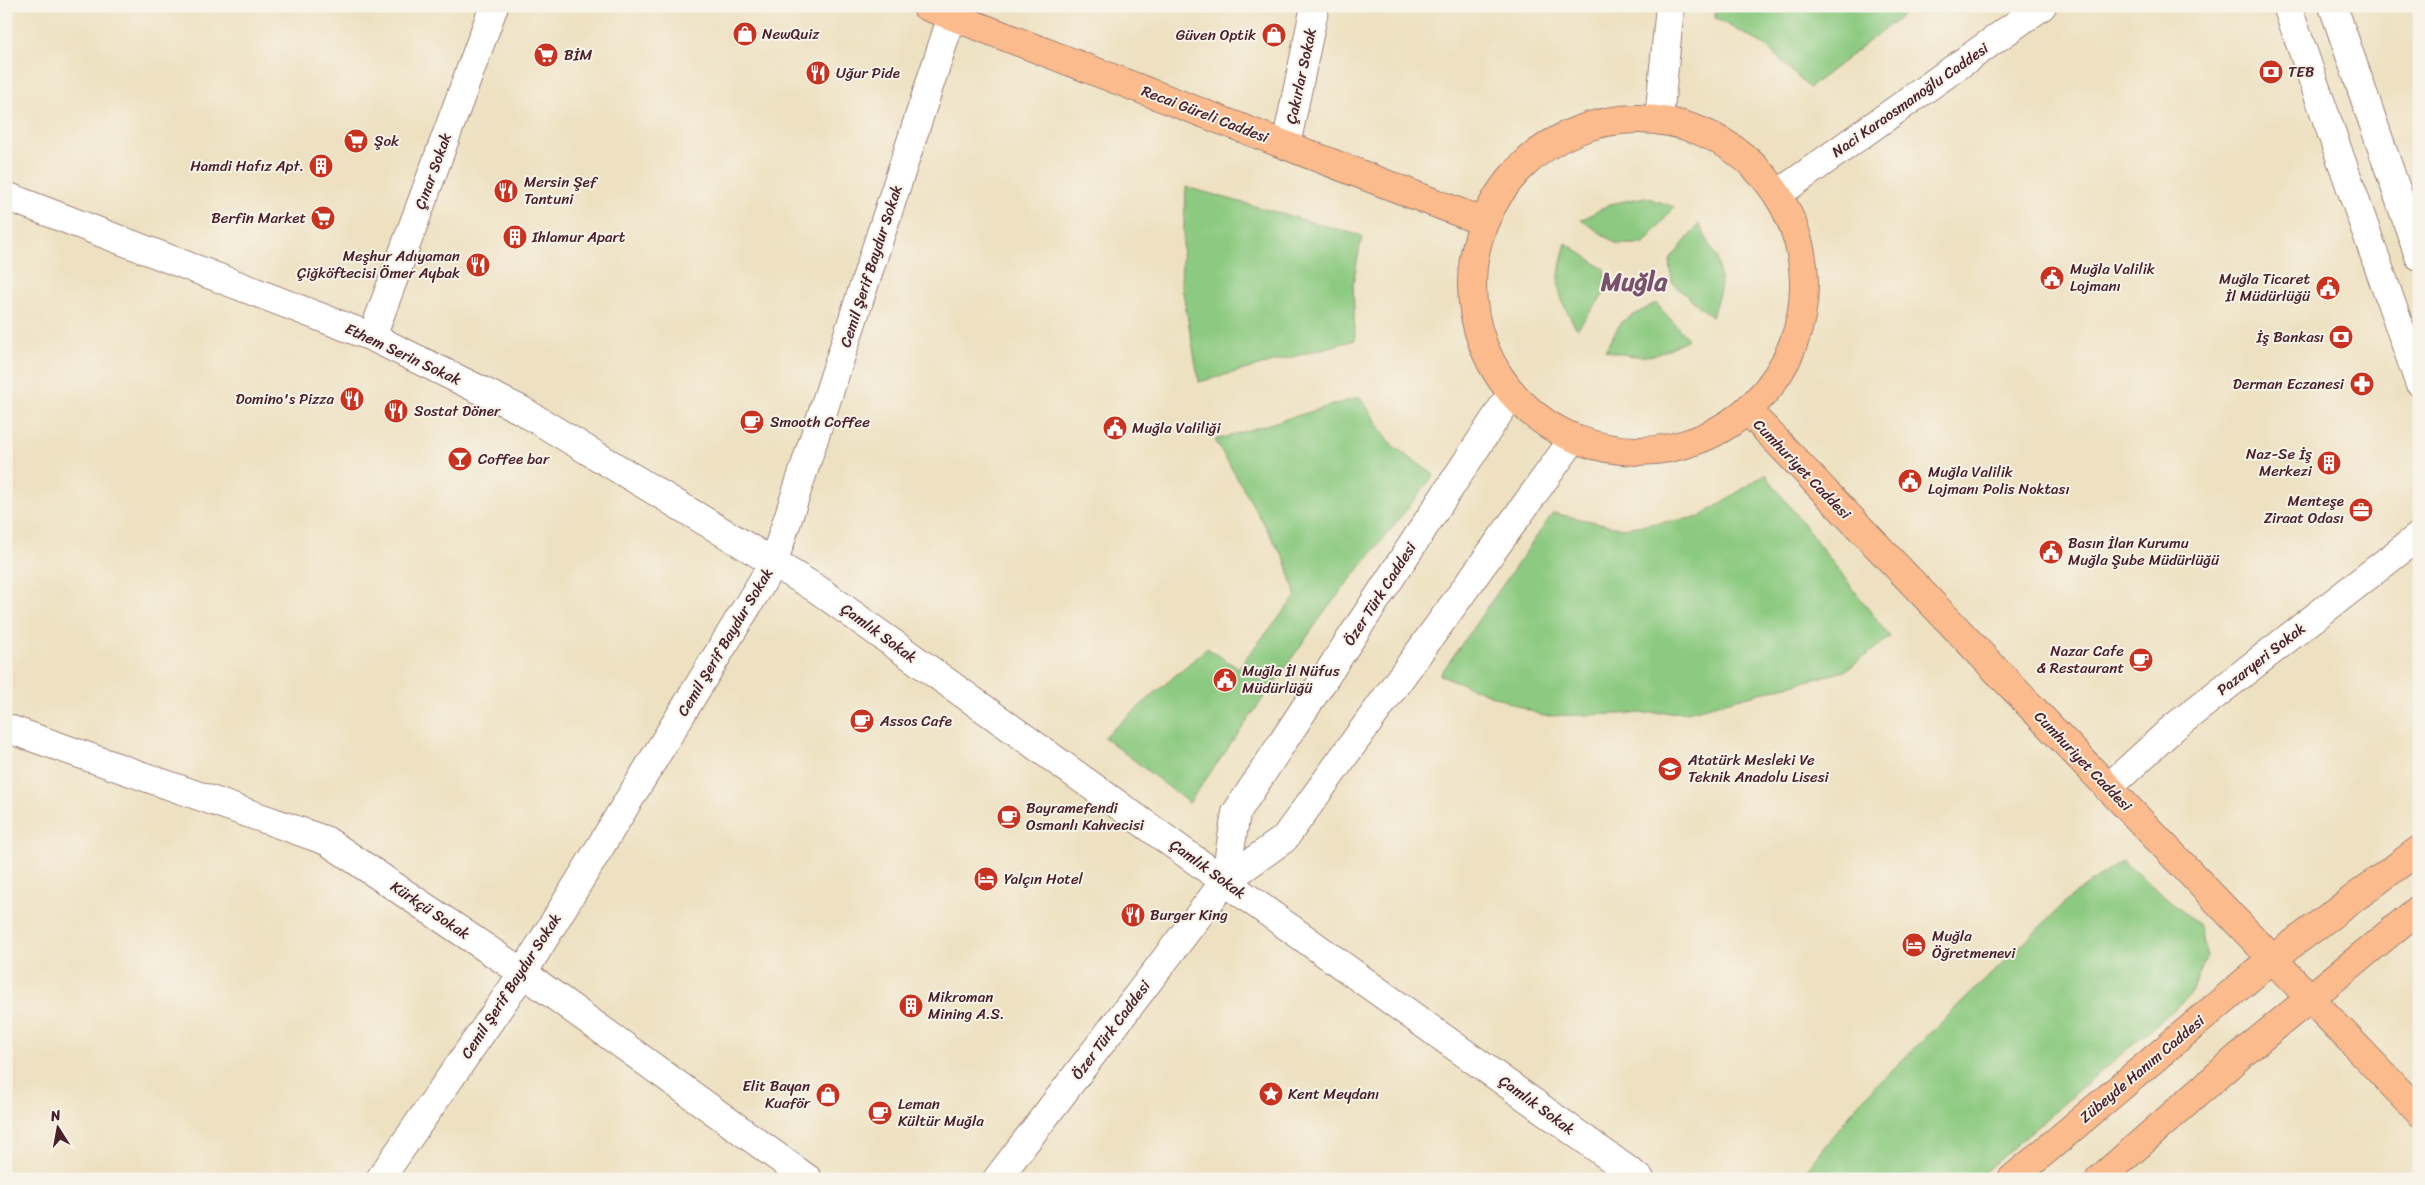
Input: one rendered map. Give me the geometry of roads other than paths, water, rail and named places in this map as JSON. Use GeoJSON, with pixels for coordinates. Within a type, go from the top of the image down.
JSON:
{"type":"FeatureCollection","features":[{"type":"Feature","properties":{"kind":"main road","name":"Recai Güreli Caddesi"},"geometry":{"type":"LineString","coordinates":[[926,6],[1484,222]]}},
{"type":"Feature","properties":{"kind":"main road"},"geometry":{"type":"LineString","coordinates":[[1659,119],[1694,128],[1727,144],[1755,166],[1778,194],[1796,230],[1804,268],[1804,308],[1793,347],[1774,381],[1747,410],[1716,431],[1682,445],[1646,451],[1609,448],[1574,438],[1540,419],[1512,393],[1487,355],[1474,311],[1472,266],[1484,222],[1505,185],[1536,154],[1573,132],[1616,120],[1659,119]]}},
{"type":"Feature","properties":{"kind":"main road","name":"Cumhuriyet Caddesi"},"geometry":{"type":"LineString","coordinates":[[1747,410],[2419,1112]]}},
{"type":"Feature","properties":{"kind":"main road","name":"Zübeyde Hanım Caddesi"},"geometry":{"type":"LineString","coordinates":[[2012,1179],[2272,959],[2419,850]]}},
{"type":"Feature","properties":{"kind":"main road"},"geometry":{"type":"LineString","coordinates":[[2100,1179],[2244,1053],[2419,909]]}},
{"type":"Feature","properties":{"kind":"street","name":"Çınar Sokak"},"geometry":{"type":"LineString","coordinates":[[372,337],[494,6]]}},
{"type":"Feature","properties":{"kind":"street","name":"Çakırlar Sokak"},"geometry":{"type":"LineString","coordinates":[[1286,146],[1315,6]]}},
{"type":"Feature","properties":{"kind":"street"},"geometry":{"type":"LineString","coordinates":[[1659,119],[1670,6]]}},
{"type":"Feature","properties":{"kind":"street","name":"Naci Karaosmanoğlu Caddesi"},"geometry":{"type":"LineString","coordinates":[[1778,194],[2042,6]]}},
{"type":"Feature","properties":{"kind":"street"},"geometry":{"type":"LineString","coordinates":[[2288,6],[2419,382]]}},
{"type":"Feature","properties":{"kind":"street"},"geometry":{"type":"LineString","coordinates":[[2333,6],[2419,256]]}},
{"type":"Feature","properties":{"kind":"street","name":"Cemil Şerif Baydur Sokak"},"geometry":{"type":"LineString","coordinates":[[380,1179],[523,973],[773,564],[952,16]]}},
{"type":"Feature","properties":{"kind":"street","name":"Ethem Serin Sokak"},"geometry":{"type":"LineString","coordinates":[[6,196],[372,337],[521,410],[773,564]]}},
{"type":"Feature","properties":{"kind":"street","name":"Özer Türk Caddesi"},"geometry":{"type":"LineString","coordinates":[[1225,881],[1236,813],[1512,393]]}},
{"type":"Feature","properties":{"kind":"street","name":"Özer Türk Caddesi"},"geometry":{"type":"LineString","coordinates":[[997,1179],[1225,881],[1284,839],[1574,438]]}},
{"type":"Feature","properties":{"kind":"street","name":"Pazaryeri Sokak"},"geometry":{"type":"LineString","coordinates":[[2108,788],[2174,728],[2419,536]]}},
{"type":"Feature","properties":{"kind":"street","name":"Çamlık Sokak"},"geometry":{"type":"LineString","coordinates":[[773,564],[817,589],[1640,1179]]}},
{"type":"Feature","properties":{"kind":"street","name":"Kürkçü Sokak"},"geometry":{"type":"LineString","coordinates":[[6,728],[327,841],[523,973],[808,1179]]}},
{"type":"Feature","properties":{"kind":"place","name":"NewQuiz"},"geometry":{"type":"Point","coordinates":[745,34]}},
{"type":"Feature","properties":{"kind":"place","name":"Güven Optik"},"geometry":{"type":"Point","coordinates":[1274,35]}},
{"type":"Feature","properties":{"kind":"place","name":"BİM"},"geometry":{"type":"Point","coordinates":[546,55]}},
{"type":"Feature","properties":{"kind":"place","name":"TEB"},"geometry":{"type":"Point","coordinates":[2271,72]}},
{"type":"Feature","properties":{"kind":"place","name":"Uğur Pide"},"geometry":{"type":"Point","coordinates":[818,73]}},
{"type":"Feature","properties":{"kind":"place","name":"Şok"},"geometry":{"type":"Point","coordinates":[356,141]}},
{"type":"Feature","properties":{"kind":"place","name":"Hamdi Hafız Apt."},"geometry":{"type":"Point","coordinates":[321,166]}},
{"type":"Feature","properties":{"kind":"place","name":"Mersin Şef Tantuni"},"geometry":{"type":"Point","coordinates":[506,191]}},
{"type":"Feature","properties":{"kind":"place","name":"Berfin Market"},"geometry":{"type":"Point","coordinates":[323,218]}},
{"type":"Feature","properties":{"kind":"place","name":"Ihlamur Apart"},"geometry":{"type":"Point","coordinates":[515,237]}},
{"type":"Feature","properties":{"kind":"place","name":"Meşhur Adıyaman Çiğköftecisi Ömer Aybak"},"geometry":{"type":"Point","coordinates":[478,265]}},
{"type":"Feature","properties":{"kind":"place","name":"Muğla Valilik Lojmanı"},"geometry":{"type":"Point","coordinates":[2052,278]}},
{"type":"Feature","properties":{"kind":"place","name":"Muğla Ticaret İl Müdürlüğü"},"geometry":{"type":"Point","coordinates":[2328,288]}},
{"type":"Feature","properties":{"kind":"place","name":"İş Bankası"},"geometry":{"type":"Point","coordinates":[2341,337]}},
{"type":"Feature","properties":{"kind":"place","name":"Derman Eczanesi"},"geometry":{"type":"Point","coordinates":[2362,384]}},
{"type":"Feature","properties":{"kind":"place","name":"Domino's Pizza"},"geometry":{"type":"Point","coordinates":[352,399]}},
{"type":"Feature","properties":{"kind":"place","name":"Sostat Döner"},"geometry":{"type":"Point","coordinates":[396,411]}},
{"type":"Feature","properties":{"kind":"place","name":"Smooth Coffee"},"geometry":{"type":"Point","coordinates":[752,422]}},
{"type":"Feature","properties":{"kind":"place","name":"Muğla Valiliği"},"geometry":{"type":"Point","coordinates":[1115,428]}},
{"type":"Feature","properties":{"kind":"place","name":"Coffee bar"},"geometry":{"type":"Point","coordinates":[460,459]}},
{"type":"Feature","properties":{"kind":"place","name":"Naz-Se İş Merkezi"},"geometry":{"type":"Point","coordinates":[2329,463]}},
{"type":"Feature","properties":{"kind":"place","name":"Muğla Valilik Lojmanı Polis Noktası"},"geometry":{"type":"Point","coordinates":[1910,481]}},
{"type":"Feature","properties":{"kind":"place","name":"Menteşe Ziraat Odası"},"geometry":{"type":"Point","coordinates":[2361,510]}},
{"type":"Feature","properties":{"kind":"place","name":"Basın İlan Kurumu Muğla Şube Müdürlüğü"},"geometry":{"type":"Point","coordinates":[2051,552]}},
{"type":"Feature","properties":{"kind":"place","name":"Nazar Cafe & Restaurant"},"geometry":{"type":"Point","coordinates":[2141,660]}},
{"type":"Feature","properties":{"kind":"place","name":"Muğla İl Nüfus Müdürlüğü"},"geometry":{"type":"Point","coordinates":[1225,680]}},
{"type":"Feature","properties":{"kind":"place","name":"Assos Cafe"},"geometry":{"type":"Point","coordinates":[862,721]}},
{"type":"Feature","properties":{"kind":"place","name":"Atatürk Mesleki Ve Teknik Anadolu Lisesi"},"geometry":{"type":"Point","coordinates":[1670,769]}},
{"type":"Feature","properties":{"kind":"place","name":"Bayramefendi Osmanlı Kahvecisi"},"geometry":{"type":"Point","coordinates":[1009,817]}},
{"type":"Feature","properties":{"kind":"place","name":"Yalçın Hotel"},"geometry":{"type":"Point","coordinates":[986,879]}},
{"type":"Feature","properties":{"kind":"place","name":"Burger King"},"geometry":{"type":"Point","coordinates":[1133,915]}},
{"type":"Feature","properties":{"kind":"place","name":"Muğla Öğretmenevi"},"geometry":{"type":"Point","coordinates":[1914,945]}},
{"type":"Feature","properties":{"kind":"place","name":"Mikroman Mining A.S."},"geometry":{"type":"Point","coordinates":[911,1006]}},
{"type":"Feature","properties":{"kind":"place","name":"Kent Meydanı"},"geometry":{"type":"Point","coordinates":[1271,1094]}},
{"type":"Feature","properties":{"kind":"place","name":"Elit Bayan Kuaför"},"geometry":{"type":"Point","coordinates":[828,1095]}},
{"type":"Feature","properties":{"kind":"place","name":"Leman Kültür Muğla"},"geometry":{"type":"Point","coordinates":[880,1113]}},
{"type":"Feature","properties":{"kind":"district","name":"Muğla"},"geometry":{"type":"Point","coordinates":[1634,281]}}]}
